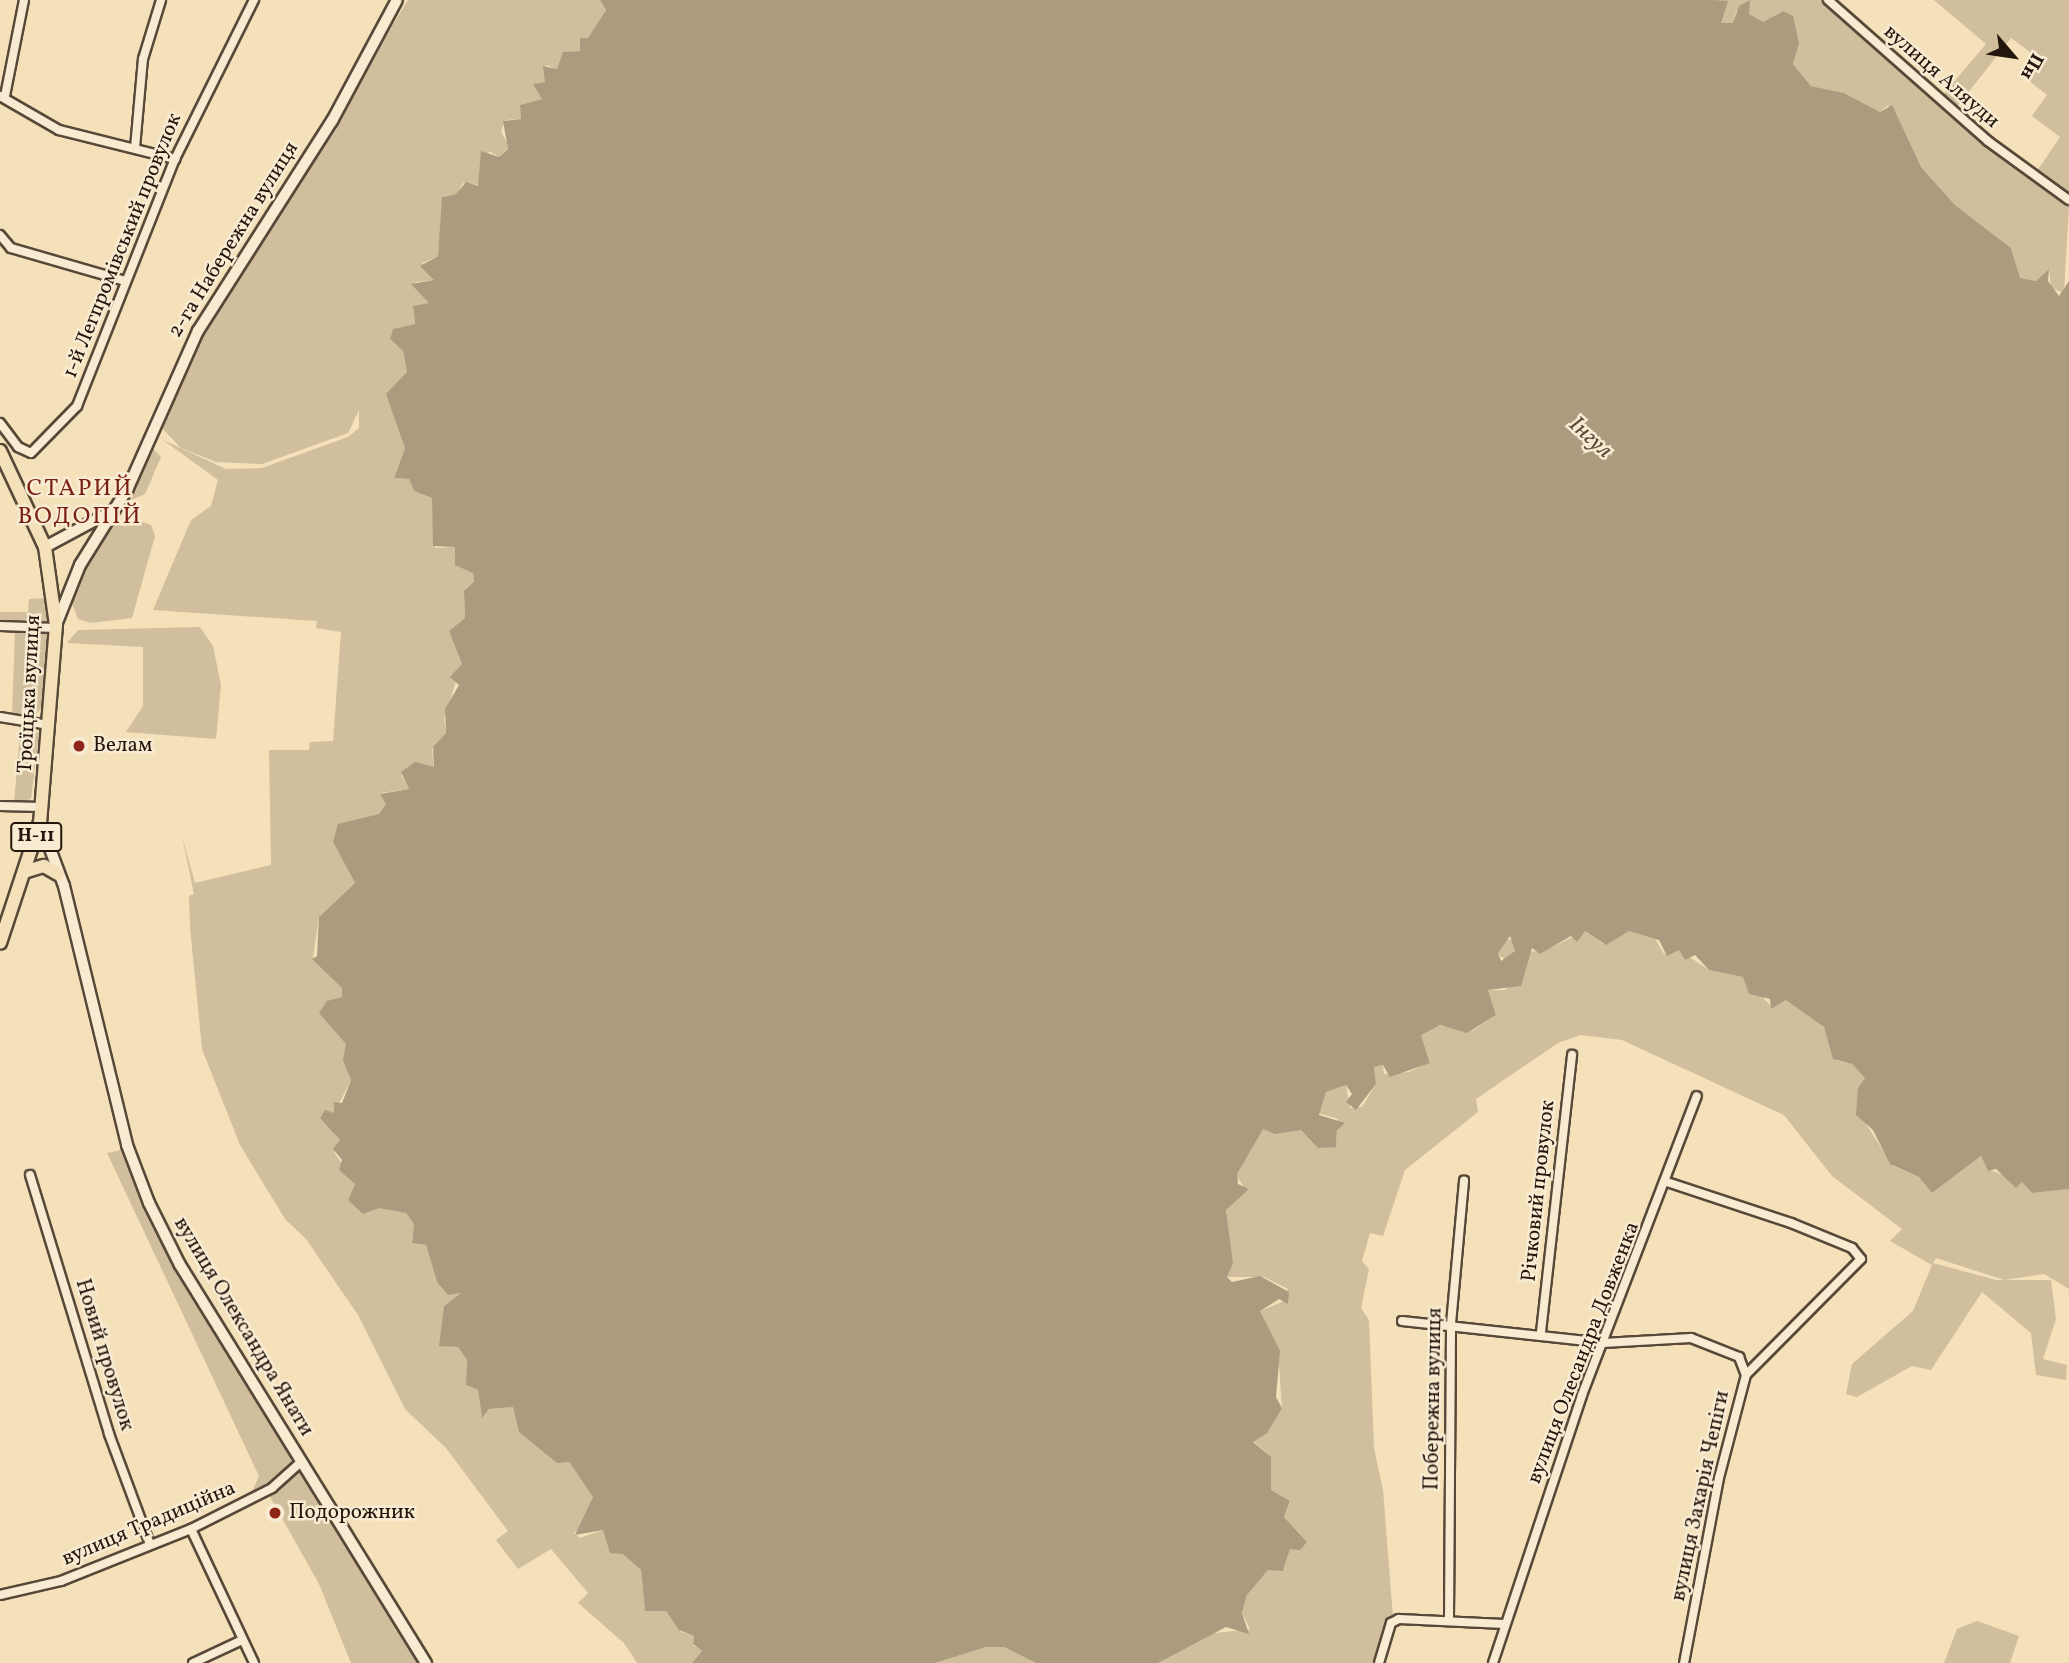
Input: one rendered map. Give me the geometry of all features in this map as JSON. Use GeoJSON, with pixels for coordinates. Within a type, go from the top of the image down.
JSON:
{"type":"FeatureCollection","features":[{"type":"Feature","properties":{"kind":"main road","name":"Троїцька вулиця"},"geometry":{"type":"LineString","coordinates":[[0,452],[45,547],[56,627],[40,822],[0,943]]}},
{"type":"Feature","properties":{"kind":"main road"},"geometry":{"type":"LineString","coordinates":[[24,872],[44,866],[58,874]]}},
{"type":"Feature","properties":{"kind":"street"},"geometry":{"type":"LineString","coordinates":[[24,0],[2,96],[59,130],[175,159]]}},
{"type":"Feature","properties":{"kind":"street"},"geometry":{"type":"LineString","coordinates":[[135,148],[144,59],[161,0]]}},
{"type":"Feature","properties":{"kind":"street","name":"1-й Легпромівський провулок"},"geometry":{"type":"LineString","coordinates":[[0,423],[25,452],[50,440],[77,406],[175,159],[254,0]]}},
{"type":"Feature","properties":{"kind":"street","name":"вулиця Аляуди"},"geometry":{"type":"LineString","coordinates":[[1828,0],[1988,141],[2069,200]]}},
{"type":"Feature","properties":{"kind":"street","name":"2-га Набережна вулиця"},"geometry":{"type":"LineString","coordinates":[[56,627],[80,565],[117,507],[198,331],[332,121],[392,1]]}},
{"type":"Feature","properties":{"kind":"street"},"geometry":{"type":"LineString","coordinates":[[0,236],[11,248],[125,281]]}},
{"type":"Feature","properties":{"kind":"street"},"geometry":{"type":"LineString","coordinates":[[45,547],[117,507]]}},
{"type":"Feature","properties":{"kind":"street"},"geometry":{"type":"LineString","coordinates":[[0,626],[56,627]]}},
{"type":"Feature","properties":{"kind":"street"},"geometry":{"type":"LineString","coordinates":[[0,717],[49,725]]}},
{"type":"Feature","properties":{"kind":"street"},"geometry":{"type":"LineString","coordinates":[[0,806],[42,807]]}},
{"type":"Feature","properties":{"kind":"street","name":"вулиця Олександра Янати"},"geometry":{"type":"LineString","coordinates":[[40,822],[58,874],[136,1173],[180,1265],[426,1663]]}},
{"type":"Feature","properties":{"kind":"street","name":"Річковий провулок"},"geometry":{"type":"LineString","coordinates":[[1541,1332],[1572,1055]]}},
{"type":"Feature","properties":{"kind":"street","name":"вулиця Олесандра Довженка"},"geometry":{"type":"LineString","coordinates":[[1493,1663],[1504,1624],[1603,1343],[1667,1182],[1697,1096]]}},
{"type":"Feature","properties":{"kind":"street","name":"Новий провулок"},"geometry":{"type":"LineString","coordinates":[[30,1175],[109,1434],[150,1544]]}},
{"type":"Feature","properties":{"kind":"street","name":"Побережна вулиця"},"geometry":{"type":"LineString","coordinates":[[1449,1617],[1451,1324],[1464,1181]]}},
{"type":"Feature","properties":{"kind":"street","name":"вулиця Захарія Чепіги"},"geometry":{"type":"LineString","coordinates":[[1667,1182],[1791,1223],[1852,1248],[1861,1259],[1746,1375],[1719,1478],[1684,1663]]}},
{"type":"Feature","properties":{"kind":"street"},"geometry":{"type":"LineString","coordinates":[[1402,1321],[1541,1332],[1603,1343],[1691,1338],[1739,1357],[1746,1375]]}},
{"type":"Feature","properties":{"kind":"street","name":"вулиця Традиційна"},"geometry":{"type":"LineString","coordinates":[[0,1595],[61,1581],[191,1529],[272,1488],[301,1462]]}},
{"type":"Feature","properties":{"kind":"street"},"geometry":{"type":"LineString","coordinates":[[191,1529],[254,1663]]}},
{"type":"Feature","properties":{"kind":"street"},"geometry":{"type":"LineString","coordinates":[[1379,1663],[1391,1623],[1449,1617],[1504,1624]]}},
{"type":"Feature","properties":{"kind":"street"},"geometry":{"type":"LineString","coordinates":[[193,1663],[242,1640]]}},
{"type":"Feature","properties":{"kind":"shaded area"},"geometry":{"type":"Polygon","coordinates":[[[408,0],[600,0],[606,10],[580,51],[563,52],[557,69],[546,65],[545,82],[537,83],[542,99],[520,105],[521,119],[505,120],[501,131],[509,147],[499,157],[489,151],[478,185],[463,183],[457,194],[444,196],[438,256],[422,263],[435,280],[415,282],[429,303],[413,309],[415,324],[393,329],[390,339],[403,351],[407,372],[389,393],[405,448],[394,478],[409,479],[414,491],[432,498],[435,548],[455,547],[455,563],[473,573],[474,583],[464,593],[465,618],[449,631],[462,663],[444,719],[446,733],[432,749],[434,767],[407,769],[401,775],[409,789],[381,793],[386,804],[379,814],[342,825],[333,842],[355,883],[319,917],[313,957],[342,987],[342,997],[320,1012],[346,1044],[351,1080],[334,1113],[320,1116],[340,1140],[334,1152],[355,1184],[348,1200],[406,1213],[414,1224],[412,1243],[426,1245],[437,1282],[448,1294],[461,1293],[444,1306],[440,1345],[458,1347],[467,1360],[466,1385],[478,1390],[482,1417],[489,1409],[513,1407],[519,1432],[569,1462],[593,1497],[585,1525],[574,1533],[580,1538],[603,1530],[641,1570],[645,1610],[666,1611],[681,1632],[694,1636],[693,1645],[702,1651],[692,1663],[637,1663],[624,1643],[578,1603],[588,1593],[551,1549],[518,1569],[496,1540],[508,1531],[446,1448],[405,1409],[358,1315],[306,1239],[285,1219],[240,1145],[202,1049],[190,927],[189,896],[194,894],[182,836],[195,883],[271,865],[269,750],[309,750],[310,742],[333,741],[341,632],[316,628],[317,621],[153,610],[191,520],[211,506],[218,480],[163,440],[226,469],[262,468],[348,437],[359,428],[359,410],[348,433],[262,464],[216,462],[181,448],[161,427],[202,335],[408,0]]]}},
{"type":"Feature","properties":{"kind":"shaded area"},"geometry":{"type":"Polygon","coordinates":[[[1713,0],[1823,0],[1986,144],[2069,205],[2064,293],[2051,288],[2049,269],[2036,281],[2020,279],[2011,248],[1955,205],[1921,167],[1888,105],[1880,112],[1844,93],[1811,86],[1793,64],[1797,35],[1783,11],[1763,22],[1736,11],[1734,23],[1721,23],[1721,3],[1713,0]]]}},
{"type":"Feature","properties":{"kind":"shaded area"},"geometry":{"type":"Polygon","coordinates":[[[1934,0],[2069,0],[2069,196],[2035,174],[2060,137],[2032,116],[2047,95],[2028,80],[2042,61],[2011,38],[1956,108],[1942,96],[1986,44],[1934,0]]]}},
{"type":"Feature","properties":{"kind":"shaded area"},"geometry":{"type":"Polygon","coordinates":[[[151,447],[161,457],[145,494],[131,500],[151,447]]]}},
{"type":"Feature","properties":{"kind":"shaded area"},"geometry":{"type":"Polygon","coordinates":[[[136,520],[151,525],[155,536],[132,618],[90,623],[78,619],[70,598],[83,567],[113,522],[136,520]]]}},
{"type":"Feature","properties":{"kind":"shaded area"},"geometry":{"type":"Polygon","coordinates":[[[47,598],[48,627],[0,624],[0,612],[28,612],[29,599],[47,598]]]}},
{"type":"Feature","properties":{"kind":"shaded area"},"geometry":{"type":"Polygon","coordinates":[[[200,627],[213,646],[221,685],[216,739],[126,732],[143,706],[143,647],[67,643],[78,630],[200,627]]]}},
{"type":"Feature","properties":{"kind":"shaded area"},"geometry":{"type":"Polygon","coordinates":[[[15,630],[48,631],[42,707],[33,718],[12,715],[15,630]]]}},
{"type":"Feature","properties":{"kind":"shaded area"},"geometry":{"type":"Polygon","coordinates":[[[21,725],[39,733],[31,799],[14,803],[21,725]]]}},
{"type":"Feature","properties":{"kind":"shaded area"},"geometry":{"type":"Polygon","coordinates":[[[1585,931],[1603,944],[1629,931],[1654,937],[1664,954],[1679,950],[1709,970],[1743,977],[1771,1006],[1786,1000],[1801,1008],[1826,1029],[1835,1060],[1852,1064],[1865,1078],[1857,1110],[1893,1166],[1919,1177],[1932,1193],[1981,1156],[1987,1169],[2022,1182],[2032,1193],[2069,1189],[2069,1289],[2044,1274],[2004,1280],[2051,1280],[2056,1319],[2043,1359],[2067,1365],[2066,1380],[2036,1375],[2031,1333],[1982,1292],[1931,1370],[1912,1366],[1857,1397],[1846,1394],[1852,1364],[1913,1311],[1932,1265],[1890,1241],[1902,1229],[1832,1176],[1784,1115],[1622,1040],[1581,1035],[1558,1043],[1476,1099],[1478,1112],[1405,1170],[1383,1236],[1370,1233],[1362,1261],[1369,1269],[1361,1308],[1369,1320],[1374,1448],[1383,1490],[1393,1617],[1376,1663],[1158,1663],[1207,1634],[1250,1629],[1242,1613],[1247,1595],[1268,1570],[1284,1569],[1290,1549],[1307,1542],[1284,1517],[1290,1503],[1271,1490],[1268,1454],[1253,1441],[1282,1408],[1278,1350],[1260,1311],[1282,1302],[1288,1289],[1264,1277],[1227,1277],[1232,1261],[1226,1210],[1243,1185],[1236,1176],[1256,1137],[1263,1129],[1301,1130],[1315,1143],[1336,1147],[1338,1119],[1318,1113],[1326,1092],[1346,1085],[1350,1108],[1362,1107],[1376,1084],[1374,1067],[1383,1065],[1384,1074],[1409,1072],[1430,1062],[1421,1035],[1435,1025],[1472,1031],[1496,1015],[1488,990],[1504,990],[1518,981],[1527,951],[1542,952],[1585,931]],[[1936,1258],[1933,1263],[1996,1280],[2004,1280],[1936,1258]]]}},
{"type":"Feature","properties":{"kind":"shaded area"},"geometry":{"type":"Polygon","coordinates":[[[1507,939],[1514,942],[1517,949],[1514,956],[1507,959],[1500,956],[1497,949],[1500,942],[1507,939]]]}},
{"type":"Feature","properties":{"kind":"shaded area"},"geometry":{"type":"Polygon","coordinates":[[[121,1150],[175,1268],[292,1456],[291,1467],[271,1486],[251,1494],[259,1476],[107,1153],[121,1150]]]}},
{"type":"Feature","properties":{"kind":"shaded area"},"geometry":{"type":"Polygon","coordinates":[[[296,1471],[303,1473],[421,1663],[351,1663],[319,1584],[269,1495],[296,1471]]]}},
{"type":"Feature","properties":{"kind":"shaded area"},"geometry":{"type":"Polygon","coordinates":[[[1977,1621],[2019,1636],[2010,1663],[1944,1663],[1957,1629],[1977,1621]]]}},
{"type":"Feature","properties":{"kind":"shaded area"},"geometry":{"type":"Polygon","coordinates":[[[986,1647],[1004,1647],[1036,1663],[935,1663],[986,1647]]]}},
{"type":"Feature","properties":{"kind":"water","name":"Інгул"},"geometry":{"type":"Polygon","coordinates":[[[600,0],[1713,0],[1728,1],[1721,23],[1733,23],[1739,6],[1750,0],[1749,14],[1763,22],[1783,11],[1793,16],[1799,43],[1793,64],[1811,86],[1844,93],[1880,112],[1892,105],[1921,167],[1955,205],[2011,248],[2020,278],[2036,281],[2049,269],[2048,281],[2059,296],[2069,281],[2069,1189],[2032,1193],[2022,1182],[2016,1188],[1996,1169],[1988,1171],[1981,1156],[1932,1193],[1919,1177],[1890,1164],[1873,1130],[1856,1115],[1858,1088],[1865,1078],[1852,1064],[1833,1059],[1824,1027],[1786,1000],[1771,1009],[1770,999],[1749,994],[1743,977],[1709,970],[1695,955],[1685,960],[1679,950],[1667,956],[1659,940],[1629,931],[1606,945],[1585,931],[1577,942],[1571,936],[1540,954],[1532,948],[1521,986],[1488,990],[1496,1015],[1467,1033],[1440,1025],[1421,1035],[1430,1063],[1390,1077],[1383,1065],[1374,1067],[1376,1084],[1356,1110],[1346,1102],[1352,1094],[1346,1085],[1326,1092],[1319,1115],[1345,1123],[1337,1130],[1336,1147],[1318,1148],[1301,1130],[1275,1134],[1263,1129],[1237,1174],[1238,1184],[1249,1189],[1226,1210],[1233,1263],[1227,1277],[1232,1282],[1260,1276],[1289,1292],[1288,1304],[1279,1299],[1260,1311],[1280,1351],[1276,1397],[1282,1408],[1267,1433],[1253,1442],[1271,1457],[1271,1490],[1290,1501],[1284,1517],[1307,1542],[1300,1550],[1290,1549],[1283,1571],[1268,1570],[1247,1595],[1242,1613],[1249,1634],[1226,1627],[1158,1663],[1036,1663],[1004,1647],[986,1647],[935,1663],[692,1663],[702,1651],[693,1644],[694,1636],[679,1630],[666,1611],[645,1611],[641,1570],[623,1554],[610,1553],[603,1530],[575,1535],[593,1497],[569,1462],[557,1463],[519,1432],[513,1407],[489,1409],[482,1418],[478,1390],[466,1385],[467,1360],[458,1347],[439,1346],[444,1306],[461,1293],[448,1295],[437,1282],[426,1245],[412,1243],[414,1224],[406,1213],[379,1208],[363,1214],[348,1200],[355,1184],[339,1170],[342,1160],[333,1149],[340,1140],[320,1118],[325,1110],[334,1113],[334,1102],[342,1103],[351,1080],[343,1060],[346,1044],[319,1013],[327,1001],[342,997],[342,988],[312,959],[317,956],[319,917],[355,883],[333,842],[338,824],[379,814],[386,804],[380,794],[409,789],[401,772],[415,762],[434,767],[433,747],[446,733],[445,709],[459,685],[450,677],[462,664],[449,631],[465,618],[464,591],[474,582],[473,573],[455,565],[455,547],[433,546],[432,498],[414,491],[409,479],[394,478],[405,448],[386,394],[407,372],[403,351],[390,339],[393,329],[415,324],[413,306],[429,303],[411,284],[434,280],[420,266],[438,256],[442,197],[456,194],[466,182],[478,186],[481,151],[499,157],[508,149],[503,121],[521,119],[520,105],[542,99],[533,84],[545,82],[543,66],[557,69],[563,52],[580,51],[580,38],[588,38],[606,10],[600,0]],[[1510,936],[1498,953],[1501,961],[1515,951],[1510,936]]]}},
{"type":"Feature","properties":{"kind":"place","name":"Велам"},"geometry":{"type":"Point","coordinates":[79,746]}},
{"type":"Feature","properties":{"kind":"place","name":"Подорожник"},"geometry":{"type":"Point","coordinates":[275,1513]}},
{"type":"Feature","properties":{"kind":"district","name":"СТАРИЙ ВОДОПІЙ"},"geometry":{"type":"Point","coordinates":[80,504]}}]}
